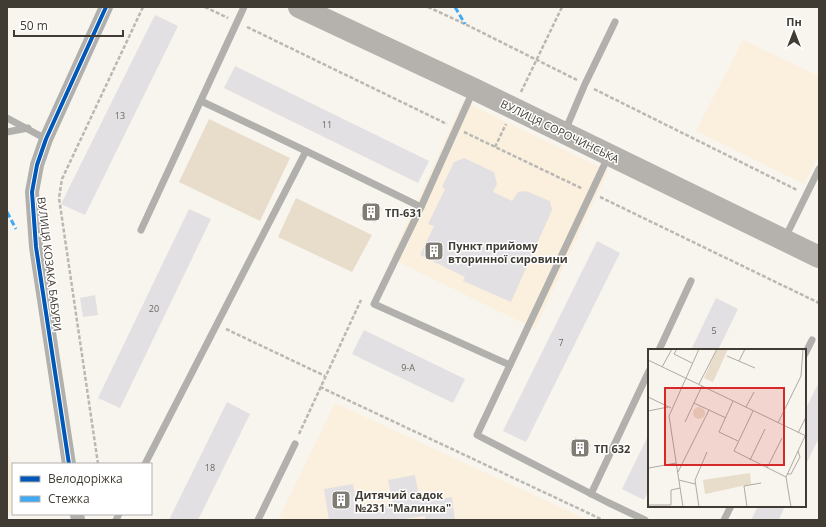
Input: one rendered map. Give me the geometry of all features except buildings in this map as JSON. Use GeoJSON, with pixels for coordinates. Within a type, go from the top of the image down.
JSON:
{"type":"FeatureCollection","features":[{"type":"Feature","properties":{"kind":"main road","name":"ВУЛИЦЯ СОРОЧИНСЬКА"},"geometry":{"type":"LineString","coordinates":[[299,7],[609,154],[819,258]]}},
{"type":"Feature","properties":{"kind":"street","name":"ВУЛИЦЯ КОЗАКА БАБУРИ"},"geometry":{"type":"LineString","coordinates":[[69,463],[36,247],[32,192],[37,165],[46,139],[106,7]]}},
{"type":"Feature","properties":{"kind":"lane"},"geometry":{"type":"LineString","coordinates":[[141,230],[244,7]]}},
{"type":"Feature","properties":{"kind":"lane"},"geometry":{"type":"LineString","coordinates":[[565,133],[585,84],[615,22]]}},
{"type":"Feature","properties":{"kind":"lane"},"geometry":{"type":"LineString","coordinates":[[474,89],[421,206],[374,304],[510,365]]}},
{"type":"Feature","properties":{"kind":"lane"},"geometry":{"type":"LineString","coordinates":[[201,101],[421,206]]}},
{"type":"Feature","properties":{"kind":"lane"},"geometry":{"type":"LineString","coordinates":[[7,118],[29,128],[46,139]]}},
{"type":"Feature","properties":{"kind":"lane"},"geometry":{"type":"LineString","coordinates":[[7,132],[29,128]]}},
{"type":"Feature","properties":{"kind":"lane"},"geometry":{"type":"LineString","coordinates":[[146,463],[306,151]]}},
{"type":"Feature","properties":{"kind":"lane"},"geometry":{"type":"LineString","coordinates":[[609,154],[477,435],[645,520]]}},
{"type":"Feature","properties":{"kind":"lane"},"geometry":{"type":"LineString","coordinates":[[784,240],[819,169]]}},
{"type":"Feature","properties":{"kind":"lane"},"geometry":{"type":"LineString","coordinates":[[659,349],[691,281]]}},
{"type":"Feature","properties":{"kind":"lane"},"geometry":{"type":"LineString","coordinates":[[806,352],[812,340]]}},
{"type":"Feature","properties":{"kind":"lane"},"geometry":{"type":"LineString","coordinates":[[591,494],[648,373]]}},
{"type":"Feature","properties":{"kind":"lane"},"geometry":{"type":"LineString","coordinates":[[258,520],[295,444]]}},
{"type":"Feature","properties":{"kind":"lane"},"geometry":{"type":"LineString","coordinates":[[724,520],[730,507]]}},
{"type":"Feature","properties":{"kind":"path"},"geometry":{"type":"LineString","coordinates":[[98,463],[59,198],[62,179],[143,7]]}},
{"type":"Feature","properties":{"kind":"path"},"geometry":{"type":"LineString","coordinates":[[205,7],[819,303]]}},
{"type":"Feature","properties":{"kind":"path"},"geometry":{"type":"LineString","coordinates":[[428,7],[806,195]]}},
{"type":"Feature","properties":{"kind":"path"},"geometry":{"type":"LineString","coordinates":[[495,147],[562,7]]}},
{"type":"Feature","properties":{"kind":"path"},"geometry":{"type":"LineString","coordinates":[[295,444],[361,300]]}},
{"type":"Feature","properties":{"kind":"path"},"geometry":{"type":"LineString","coordinates":[[216,325],[325,376]]}},
{"type":"Feature","properties":{"kind":"path"},"geometry":{"type":"LineString","coordinates":[[320,387],[603,520]]}},
{"type":"Feature","properties":{"kind":"shaded area"},"geometry":{"type":"Polygon","coordinates":[[[743,40],[819,76],[819,154],[804,184],[696,131],[743,40]]]}},
{"type":"Feature","properties":{"kind":"shaded area"},"geometry":{"type":"Polygon","coordinates":[[[463,101],[608,171],[535,329],[391,258],[463,101]]]}},
{"type":"Feature","properties":{"kind":"shaded area"},"geometry":{"type":"Polygon","coordinates":[[[209,119],[290,158],[260,221],[179,182],[209,119]]]}},
{"type":"Feature","properties":{"kind":"shaded area"},"geometry":{"type":"Polygon","coordinates":[[[296,198],[372,235],[352,272],[278,237],[296,198]]]}},
{"type":"Feature","properties":{"kind":"shaded area"},"geometry":{"type":"Polygon","coordinates":[[[335,403],[588,520],[278,520],[335,403]]]}},
{"type":"Feature","properties":{"kind":"shaded area"},"geometry":{"type":"Polygon","coordinates":[[[7,440],[12,468],[12,513],[7,513],[7,440]]]}},
{"type":"Feature","properties":{"kind":"marked path"},"geometry":{"type":"LineString","coordinates":[[455,7],[465,24]]}},
{"type":"Feature","properties":{"kind":"marked path"},"geometry":{"type":"LineString","coordinates":[[7,212],[16,229]]}},
{"type":"Feature","properties":{"kind":"cycle path"},"geometry":{"type":"LineString","coordinates":[[69,463],[36,247],[32,192],[37,165],[46,139],[106,7]]}},
{"type":"Feature","properties":{"kind":"place","name":"ТП-631"},"geometry":{"type":"Point","coordinates":[371,212]}},
{"type":"Feature","properties":{"kind":"place","name":"Пункт прийому вторинної сировини"},"geometry":{"type":"Point","coordinates":[434,251]}},
{"type":"Feature","properties":{"kind":"place","name":"ТП 632"},"geometry":{"type":"Point","coordinates":[580,448]}},
{"type":"Feature","properties":{"kind":"place","name":"Дитячий садок №231 \"Малинка\""},"geometry":{"type":"Point","coordinates":[341,500]}}]}
